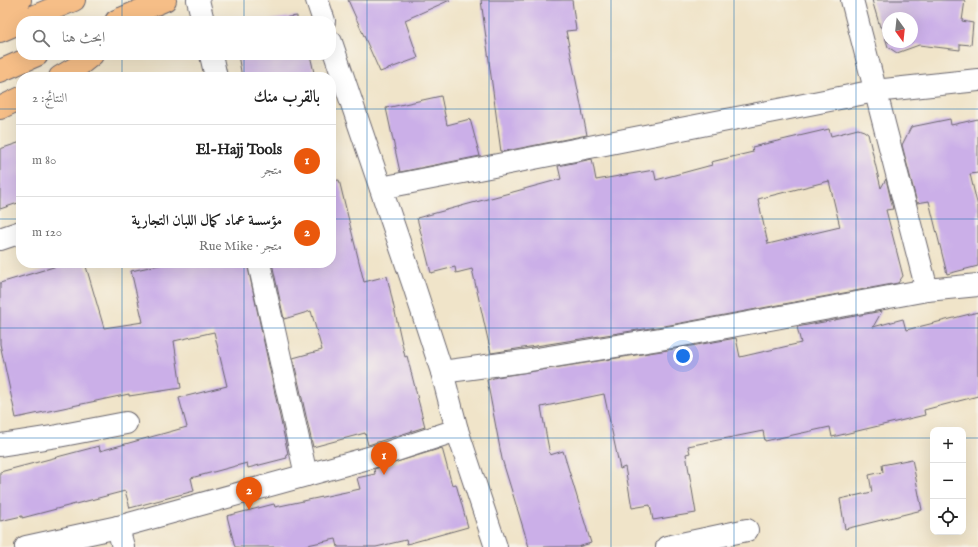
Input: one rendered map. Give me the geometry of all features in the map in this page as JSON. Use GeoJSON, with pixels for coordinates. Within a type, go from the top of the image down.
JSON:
{"type":"FeatureCollection","features":[{"type":"Feature","properties":{"kind":"main road"},"geometry":{"type":"LineString","coordinates":[[0,9],[20,0]]}},
{"type":"Feature","properties":{"kind":"main road"},"geometry":{"type":"LineString","coordinates":[[34,16],[74,0]]}},
{"type":"Feature","properties":{"kind":"main road"},"geometry":{"type":"LineString","coordinates":[[128,16],[165,0]]}},
{"type":"Feature","properties":{"kind":"main road"},"geometry":{"type":"LineString","coordinates":[[0,31],[16,24]]}},
{"type":"Feature","properties":{"kind":"main road"},"geometry":{"type":"LineString","coordinates":[[0,71],[25,60]]}},
{"type":"Feature","properties":{"kind":"main road"},"geometry":{"type":"LineString","coordinates":[[68,72],[86,60]]}},
{"type":"Feature","properties":{"kind":"main road"},"geometry":{"type":"LineString","coordinates":[[0,108],[16,100]]}},
{"type":"Feature","properties":{"kind":"street"},"geometry":{"type":"LineString","coordinates":[[198,0],[202,16]]}},
{"type":"Feature","properties":{"kind":"street"},"geometry":{"type":"LineString","coordinates":[[316,0],[322,16]]}},
{"type":"Feature","properties":{"kind":"street"},"geometry":{"type":"LineString","coordinates":[[852,0],[927,290]]}},
{"type":"Feature","properties":{"kind":"street"},"geometry":{"type":"LineString","coordinates":[[336,57],[442,372],[458,430],[496,547]]}},
{"type":"Feature","properties":{"kind":"street"},"geometry":{"type":"LineString","coordinates":[[212,60],[215,72]]}},
{"type":"Feature","properties":{"kind":"street"},"geometry":{"type":"LineString","coordinates":[[381,188],[875,91],[978,80]]}},
{"type":"Feature","properties":{"kind":"street"},"geometry":{"type":"LineString","coordinates":[[0,239],[16,234]]}},
{"type":"Feature","properties":{"kind":"street"},"geometry":{"type":"LineString","coordinates":[[260,268],[306,475]]}},
{"type":"Feature","properties":{"kind":"street"},"geometry":{"type":"LineString","coordinates":[[442,372],[524,361],[672,337],[927,290],[978,285]]}},
{"type":"Feature","properties":{"kind":"street"},"geometry":{"type":"LineString","coordinates":[[0,445],[126,423]]}},
{"type":"Feature","properties":{"kind":"street"},"geometry":{"type":"LineString","coordinates":[[26,547],[121,537],[306,475],[390,452],[458,430]]}},
{"type":"Feature","properties":{"kind":"street"},"geometry":{"type":"LineString","coordinates":[[667,547],[746,530]]}},
{"type":"Feature","properties":{"kind":"building"},"geometry":{"type":"Polygon","coordinates":[[[348,0],[450,0],[405,20],[418,58],[380,72],[348,0]]]}},
{"type":"Feature","properties":{"kind":"building"},"geometry":{"type":"Polygon","coordinates":[[[481,0],[572,0],[576,30],[566,31],[587,135],[501,152],[481,0]]]}},
{"type":"Feature","properties":{"kind":"building"},"geometry":{"type":"Polygon","coordinates":[[[872,0],[965,0],[962,21],[973,23],[971,45],[960,44],[960,50],[918,45],[918,12],[882,12],[882,27],[880,27],[872,0]]]}},
{"type":"Feature","properties":{"kind":"building"},"geometry":{"type":"Polygon","coordinates":[[[890,48],[911,48],[897,53],[890,48]]]}},
{"type":"Feature","properties":{"kind":"building"},"geometry":{"type":"Polygon","coordinates":[[[239,60],[311,60],[314,72],[241,72],[239,60]]]}},
{"type":"Feature","properties":{"kind":"building"},"geometry":{"type":"Polygon","coordinates":[[[441,96],[447,125],[470,119],[480,156],[400,172],[386,108],[441,96]]]}},
{"type":"Feature","properties":{"kind":"building"},"geometry":{"type":"Polygon","coordinates":[[[950,119],[951,125],[978,119],[978,173],[970,174],[978,207],[978,266],[947,274],[929,201],[917,203],[902,145],[911,127],[950,119]]]}},
{"type":"Feature","properties":{"kind":"building"},"geometry":{"type":"Polygon","coordinates":[[[829,129],[831,136],[858,129],[868,134],[881,188],[886,179],[893,209],[886,210],[903,276],[898,283],[670,325],[491,353],[472,269],[456,273],[455,267],[431,273],[417,218],[561,179],[558,166],[592,159],[596,180],[654,170],[656,180],[712,165],[711,162],[753,152],[752,147],[829,129]],[[829,181],[758,199],[768,244],[840,227],[829,181]]]}},
{"type":"Feature","properties":{"kind":"building"},"geometry":{"type":"Polygon","coordinates":[[[16,144],[16,204],[0,209],[0,149],[16,144]]]}},
{"type":"Feature","properties":{"kind":"building"},"geometry":{"type":"Polygon","coordinates":[[[336,180],[339,180],[364,282],[387,276],[405,357],[407,356],[425,427],[368,445],[365,433],[313,447],[293,358],[322,350],[311,311],[284,319],[273,268],[336,268],[336,180]]]}},
{"type":"Feature","properties":{"kind":"building"},"geometry":{"type":"Polygon","coordinates":[[[50,268],[86,268],[104,328],[143,322],[131,271],[145,268],[248,268],[288,454],[286,454],[287,458],[248,468],[247,463],[191,478],[194,491],[130,508],[125,491],[22,518],[22,516],[0,521],[0,472],[99,446],[100,451],[187,427],[179,398],[227,386],[214,332],[174,341],[181,388],[129,396],[129,394],[16,418],[0,344],[0,283],[50,268]]]}},
{"type":"Feature","properties":{"kind":"building"},"geometry":{"type":"Polygon","coordinates":[[[882,311],[873,327],[903,319],[906,330],[978,312],[978,396],[924,410],[925,415],[832,437],[830,427],[765,441],[763,431],[688,446],[690,453],[686,454],[696,513],[653,520],[650,505],[632,508],[625,467],[620,469],[604,394],[541,407],[550,455],[563,451],[591,543],[578,547],[529,547],[502,459],[487,380],[497,377],[736,338],[740,357],[801,343],[797,327],[882,311]]]}},
{"type":"Feature","properties":{"kind":"building"},"geometry":{"type":"Polygon","coordinates":[[[442,448],[452,485],[456,484],[468,527],[407,544],[406,540],[376,547],[338,547],[336,539],[298,547],[235,547],[227,516],[274,504],[275,507],[360,489],[357,478],[375,474],[374,469],[442,448]]]}},
{"type":"Feature","properties":{"kind":"building"},"geometry":{"type":"Polygon","coordinates":[[[912,459],[922,510],[845,529],[840,499],[872,492],[869,475],[883,472],[882,465],[912,459]]]}},
{"type":"Feature","properties":{"kind":"place","name":"El-Hajj Tools"},"geometry":{"type":"Point","coordinates":[384,475]}},
{"type":"Feature","properties":{"kind":"place","name":"مؤسسة عماد كمال اللبان التجارية"},"geometry":{"type":"Point","coordinates":[249,510]}}]}
